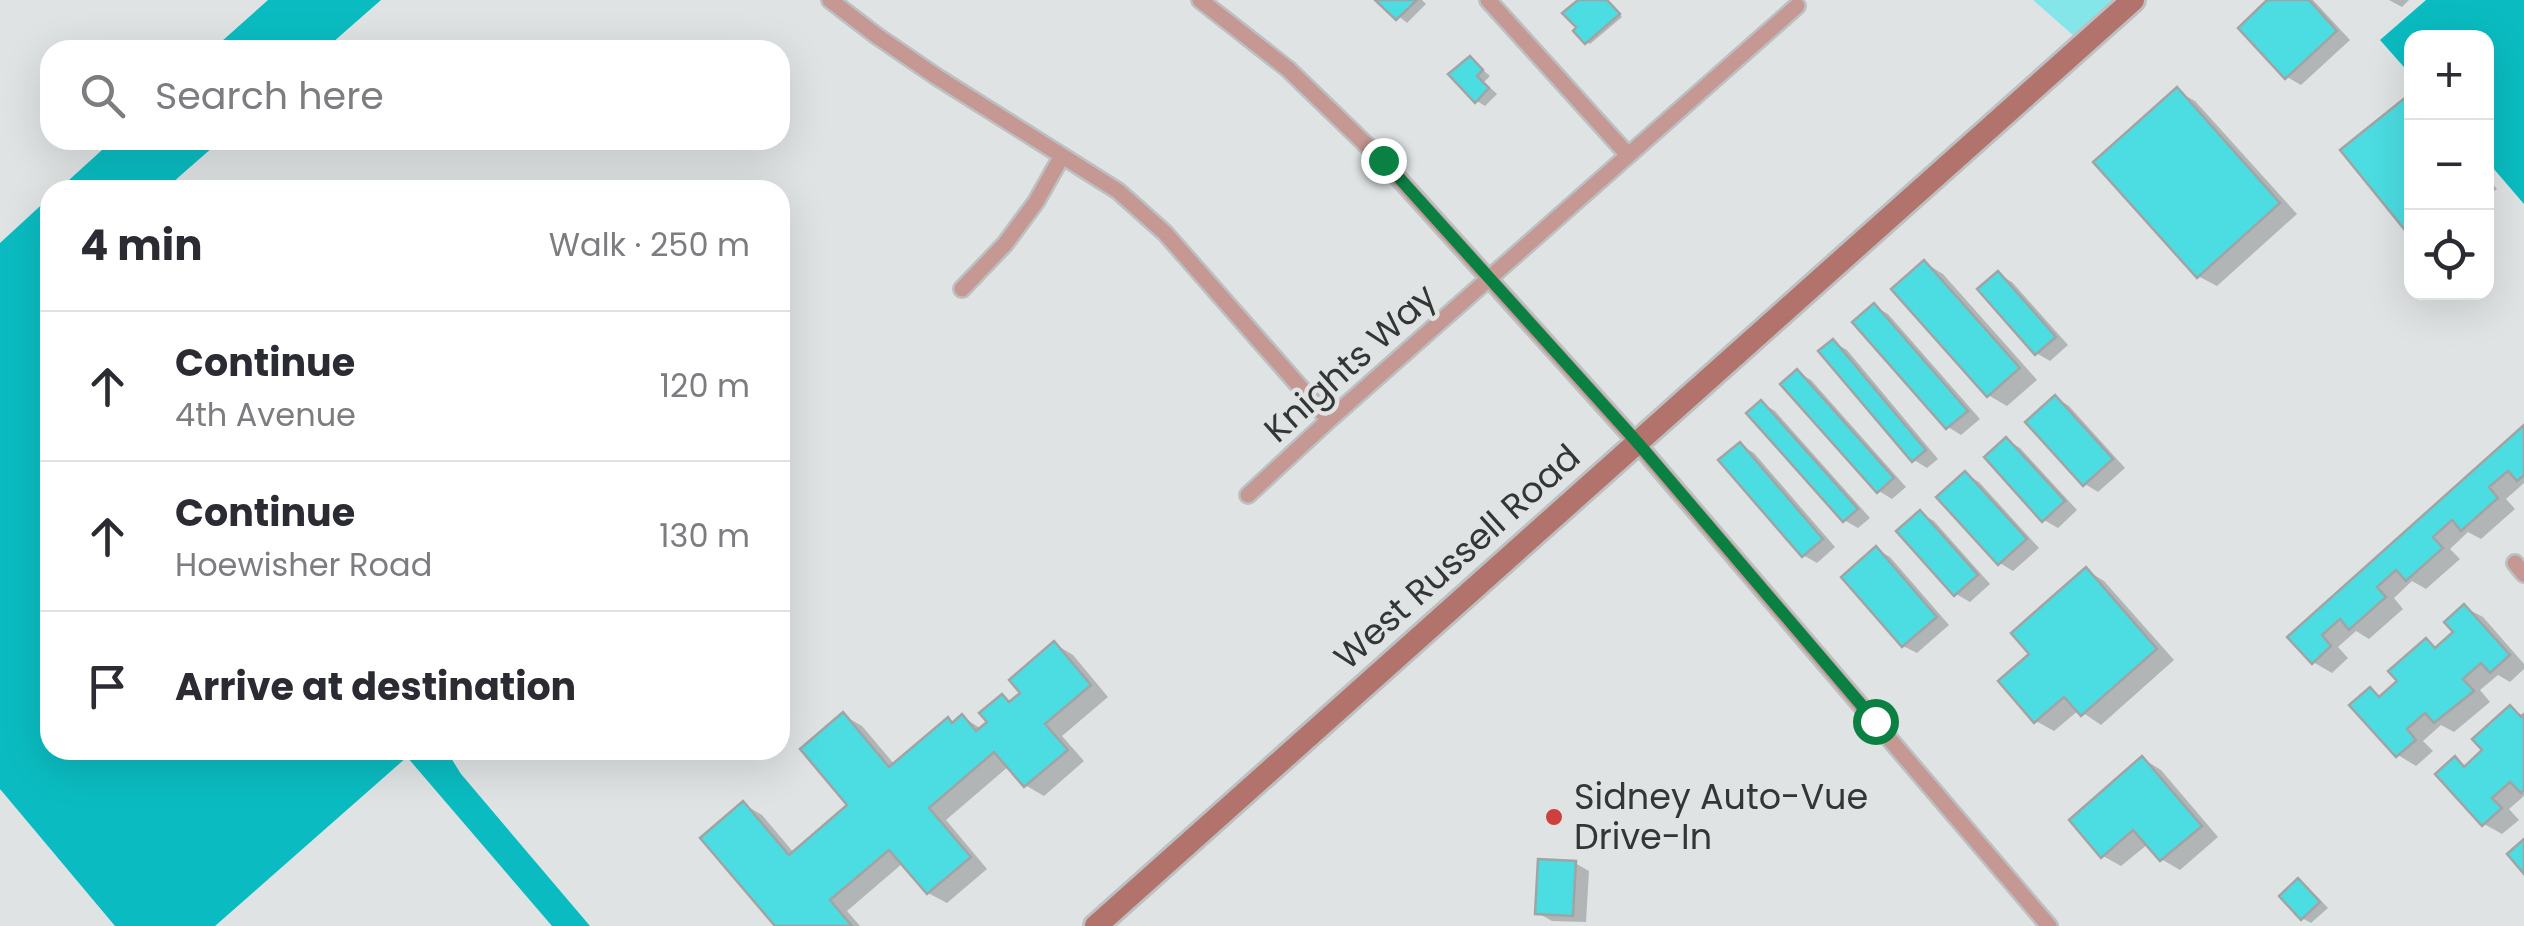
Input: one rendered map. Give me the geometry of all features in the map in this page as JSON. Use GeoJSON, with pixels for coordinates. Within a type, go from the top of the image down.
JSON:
{"type":"FeatureCollection","features":[{"type":"Feature","properties":{"kind":"street"},"geometry":{"type":"LineString","coordinates":[[830,0],[937,77],[1118,191],[1165,234],[1329,420]]}},
{"type":"Feature","properties":{"kind":"street"},"geometry":{"type":"LineString","coordinates":[[1200,0],[1288,69],[1383,160],[1637,442],[2049,926]]}},
{"type":"Feature","properties":{"kind":"street"},"geometry":{"type":"LineString","coordinates":[[1488,0],[1628,155]]}},
{"type":"Feature","properties":{"kind":"street","name":"West Russell Road"},"geometry":{"type":"LineString","coordinates":[[1096,926],[2133,0]]}},
{"type":"Feature","properties":{"kind":"street","name":"Knights Way"},"geometry":{"type":"LineString","coordinates":[[1248,496],[1797,6]]}},
{"type":"Feature","properties":{"kind":"street"},"geometry":{"type":"LineString","coordinates":[[962,289],[1006,244],[1062,156]]}},
{"type":"Feature","properties":{"kind":"shaded area"},"geometry":{"type":"Polygon","coordinates":[[[268,0],[381,0],[335,40],[223,40],[268,0]]]}},
{"type":"Feature","properties":{"kind":"shaded area"},"geometry":{"type":"Polygon","coordinates":[[[2033,0],[2133,0],[2083,44],[2033,0]]]}},
{"type":"Feature","properties":{"kind":"shaded area"},"geometry":{"type":"Polygon","coordinates":[[[2426,0],[2524,0],[2524,204],[2494,169],[2494,30],[2404,30],[2404,67],[2380,40],[2426,0]]]}},
{"type":"Feature","properties":{"kind":"shaded area"},"geometry":{"type":"Polygon","coordinates":[[[102,150],[210,150],[175,180],[69,180],[102,150]]]}},
{"type":"Feature","properties":{"kind":"shaded area"},"geometry":{"type":"Polygon","coordinates":[[[40,206],[40,760],[404,760],[215,926],[115,926],[0,789],[0,243],[40,206]]]}},
{"type":"Feature","properties":{"kind":"shaded area"},"geometry":{"type":"Polygon","coordinates":[[[410,760],[452,760],[590,926],[552,926],[410,760]]]}},
{"type":"Feature","properties":{"kind":"building"},"geometry":{"type":"Polygon","coordinates":[[[1375,0],[1417,0],[1396,20],[1375,0]]]}},
{"type":"Feature","properties":{"kind":"building"},"geometry":{"type":"Polygon","coordinates":[[[1578,0],[1607,0],[1620,14],[1585,44],[1562,13],[1578,0]]]}},
{"type":"Feature","properties":{"kind":"building"},"geometry":{"type":"Polygon","coordinates":[[[2267,0],[2309,0],[2337,31],[2285,79],[2238,28],[2267,0]]]}},
{"type":"Feature","properties":{"kind":"building"},"geometry":{"type":"Polygon","coordinates":[[[1470,56],[1483,70],[1477,76],[1489,88],[1475,103],[1448,74],[1470,56]]]}},
{"type":"Feature","properties":{"kind":"building"},"geometry":{"type":"Polygon","coordinates":[[[2177,87],[2280,203],[2197,278],[2093,162],[2177,87]]]}},
{"type":"Feature","properties":{"kind":"building"},"geometry":{"type":"Polygon","coordinates":[[[2404,99],[2404,229],[2340,150],[2404,99]]]}},
{"type":"Feature","properties":{"kind":"building"},"geometry":{"type":"Polygon","coordinates":[[[1924,260],[2020,368],[1987,397],[1891,289],[1924,260]]]}},
{"type":"Feature","properties":{"kind":"building"},"geometry":{"type":"Polygon","coordinates":[[[1998,271],[2056,337],[2035,355],[1977,289],[1998,271]]]}},
{"type":"Feature","properties":{"kind":"building"},"geometry":{"type":"Polygon","coordinates":[[[1874,303],[1968,411],[1946,429],[1852,322],[1874,303]]]}},
{"type":"Feature","properties":{"kind":"building"},"geometry":{"type":"Polygon","coordinates":[[[1833,339],[1926,450],[1912,462],[1818,351],[1833,339]]]}},
{"type":"Feature","properties":{"kind":"building"},"geometry":{"type":"Polygon","coordinates":[[[1797,369],[1894,478],[1877,493],[1780,384],[1797,369]]]}},
{"type":"Feature","properties":{"kind":"building"},"geometry":{"type":"Polygon","coordinates":[[[2055,395],[2113,459],[2083,486],[2025,422],[2055,395]]]}},
{"type":"Feature","properties":{"kind":"building"},"geometry":{"type":"Polygon","coordinates":[[[1761,400],[1858,509],[1843,522],[1746,413],[1761,400]]]}},
{"type":"Feature","properties":{"kind":"building"},"geometry":{"type":"Polygon","coordinates":[[[2524,425],[2524,475],[2517,481],[2508,471],[2489,487],[2498,498],[2461,531],[2452,520],[2433,537],[2443,548],[2406,581],[2396,570],[2377,587],[2386,597],[2349,630],[2340,619],[2322,635],[2331,646],[2312,664],[2287,637],[2524,425]]]}},
{"type":"Feature","properties":{"kind":"building"},"geometry":{"type":"Polygon","coordinates":[[[2006,437],[2065,501],[2042,522],[1984,457],[2006,437]]]}},
{"type":"Feature","properties":{"kind":"building"},"geometry":{"type":"Polygon","coordinates":[[[1740,442],[1823,539],[1802,557],[1718,460],[1740,442]]]}},
{"type":"Feature","properties":{"kind":"building"},"geometry":{"type":"Polygon","coordinates":[[[1965,471],[2027,539],[1998,565],[1936,497],[1965,471]]]}},
{"type":"Feature","properties":{"kind":"building"},"geometry":{"type":"Polygon","coordinates":[[[1920,510],[1978,575],[1954,596],[1896,531],[1920,510]]]}},
{"type":"Feature","properties":{"kind":"building"},"geometry":{"type":"Polygon","coordinates":[[[1876,546],[1937,617],[1902,647],[1841,577],[1876,546]]]}},
{"type":"Feature","properties":{"kind":"building"},"geometry":{"type":"Polygon","coordinates":[[[2086,567],[2157,649],[2081,716],[2064,697],[2034,723],[1998,681],[2029,654],[2011,633],[2086,567]]]}},
{"type":"Feature","properties":{"kind":"building"},"geometry":{"type":"Polygon","coordinates":[[[2464,604],[2510,655],[2490,673],[2481,663],[2463,679],[2474,691],[2434,723],[2425,713],[2407,729],[2416,740],[2396,757],[2349,705],[2370,687],[2379,697],[2397,681],[2388,671],[2426,638],[2435,648],[2453,632],[2444,622],[2464,604]]]}},
{"type":"Feature","properties":{"kind":"building"},"geometry":{"type":"Polygon","coordinates":[[[1054,641],[1091,685],[1045,724],[1068,750],[1024,787],[994,752],[929,808],[971,857],[927,894],[889,850],[830,900],[852,926],[775,926],[700,838],[743,801],[789,855],[847,805],[800,749],[843,712],[889,767],[948,717],[952,723],[962,714],[976,731],[987,722],[979,713],[1002,694],[1009,702],[1020,693],[1009,680],[1054,641]]]}},
{"type":"Feature","properties":{"kind":"building"},"geometry":{"type":"Polygon","coordinates":[[[2510,705],[2521,717],[2524,714],[2524,790],[2521,793],[2510,782],[2492,798],[2502,808],[2482,826],[2435,774],[2455,756],[2464,767],[2482,750],[2472,739],[2510,705]]]}},
{"type":"Feature","properties":{"kind":"building"},"geometry":{"type":"Polygon","coordinates":[[[2142,756],[2202,826],[2160,861],[2133,830],[2101,858],[2069,820],[2142,756]]]}},
{"type":"Feature","properties":{"kind":"building"},"geometry":{"type":"Polygon","coordinates":[[[2524,839],[2524,874],[2507,854],[2524,839]]]}},
{"type":"Feature","properties":{"kind":"building"},"geometry":{"type":"Polygon","coordinates":[[[1538,859],[1576,861],[1573,916],[1535,914],[1538,859]]]}},
{"type":"Feature","properties":{"kind":"building"},"geometry":{"type":"Polygon","coordinates":[[[2298,878],[2320,902],[2301,920],[2279,896],[2298,878]]]}},
{"type":"Feature","properties":{"kind":"place","name":"Sidney Auto-Vue Drive-In"},"geometry":{"type":"Point","coordinates":[1554,817]}},
{"type":"Feature","properties":{"kind":"route"},"geometry":{"type":"LineString","coordinates":[[1383,160],[1637,442],[1875,721]]}}]}
